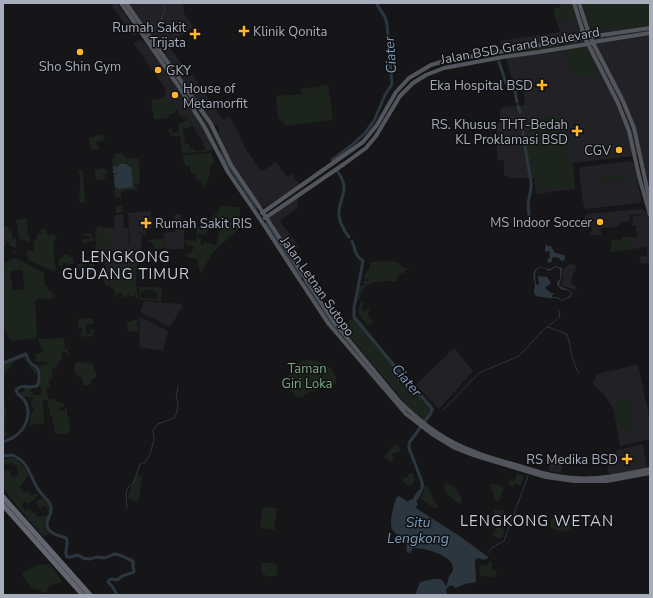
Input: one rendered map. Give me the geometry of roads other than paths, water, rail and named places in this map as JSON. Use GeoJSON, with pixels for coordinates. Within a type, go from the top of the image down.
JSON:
{"type":"FeatureCollection","features":[{"type":"Feature","properties":{"kind":"highway"},"geometry":{"type":"LineString","coordinates":[[3,497],[83,595]]}},
{"type":"Feature","properties":{"kind":"highway"},"geometry":{"type":"LineString","coordinates":[[3,505],[68,575],[90,595]]}},
{"type":"Feature","properties":{"kind":"main road","name":"Jalan Letnan Sutopo"},"geometry":{"type":"LineString","coordinates":[[121,3],[204,126],[226,168],[255,210],[300,281],[337,334],[391,394],[424,427],[446,443],[473,455],[546,477],[574,481],[607,480],[650,473]]}},
{"type":"Feature","properties":{"kind":"main road","name":"Jalan Letnan Sutopo"},"geometry":{"type":"LineString","coordinates":[[126,3],[211,124],[231,165],[333,321],[391,394]]}},
{"type":"Feature","properties":{"kind":"main road"},"geometry":{"type":"LineString","coordinates":[[574,3],[585,38],[618,103],[629,131],[639,176],[650,215]]}},
{"type":"Feature","properties":{"kind":"main road"},"geometry":{"type":"LineString","coordinates":[[579,3],[590,37],[623,101],[634,128],[650,202]]}},
{"type":"Feature","properties":{"kind":"main road","name":"Jalan BSD Grand Boulevard"},"geometry":{"type":"LineString","coordinates":[[262,222],[266,217],[294,197],[366,148],[376,136],[400,96],[413,83],[426,75],[439,69],[451,66],[588,44],[650,28]]}},
{"type":"Feature","properties":{"kind":"main road","name":"Jalan BSD Grand Boulevard"},"geometry":{"type":"LineString","coordinates":[[258,215],[361,144],[377,125],[396,92],[409,78],[426,68],[456,59],[579,39],[582,30]]}},
{"type":"Feature","properties":{"kind":"main road","name":"Jalan BSD Grand Boulevard"},"geometry":{"type":"LineString","coordinates":[[585,38],[590,37],[604,39],[650,34]]}},
{"type":"Feature","properties":{"kind":"main road"},"geometry":{"type":"LineString","coordinates":[[599,56],[598,46],[604,39]]}},
{"type":"Feature","properties":{"kind":"main road"},"geometry":{"type":"LineString","coordinates":[[572,40],[575,43],[574,46]]}},
{"type":"Feature","properties":{"kind":"main road"},"geometry":{"type":"LineString","coordinates":[[618,103],[620,100],[623,101]]}},
{"type":"Feature","properties":{"kind":"main road"},"geometry":{"type":"LineString","coordinates":[[361,144],[364,144],[366,148]]}},
{"type":"Feature","properties":{"kind":"main road"},"geometry":{"type":"LineString","coordinates":[[320,172],[320,176],[324,178]]}},
{"type":"Feature","properties":{"kind":"main road"},"geometry":{"type":"LineString","coordinates":[[293,191],[285,199],[288,200],[294,197]]}},
{"type":"Feature","properties":{"kind":"main road"},"geometry":{"type":"LineString","coordinates":[[255,210],[259,212],[260,208]]}},
{"type":"Feature","properties":{"kind":"main road"},"geometry":{"type":"LineString","coordinates":[[262,222],[268,222]]}},
{"type":"Feature","properties":{"kind":"main road"},"geometry":{"type":"LineString","coordinates":[[300,281],[304,278]]}},
{"type":"Feature","properties":{"kind":"main road","name":"Jalan Letnan Sutopo"},"geometry":{"type":"LineString","coordinates":[[424,427],[475,452],[545,473],[575,478],[593,478],[620,475],[650,469]]}},
{"type":"Feature","properties":{"kind":"water"},"geometry":{"type":"Polygon","coordinates":[[[219,149],[257,208],[256,209],[224,161],[219,149]]]}},
{"type":"Feature","properties":{"kind":"water"},"geometry":{"type":"Polygon","coordinates":[[[120,164],[126,164],[131,167],[133,187],[115,188],[114,174],[117,173],[113,173],[113,170],[116,169],[113,169],[113,166],[116,166],[116,168],[120,164]]]}},
{"type":"Feature","properties":{"kind":"water"},"geometry":{"type":"Polygon","coordinates":[[[546,245],[551,246],[555,253],[564,255],[565,260],[561,261],[559,258],[554,257],[552,258],[552,262],[548,263],[547,260],[550,257],[550,253],[549,251],[545,251],[546,245]]]}},
{"type":"Feature","properties":{"kind":"water"},"geometry":{"type":"Polygon","coordinates":[[[556,266],[562,268],[559,285],[571,291],[572,293],[571,297],[562,301],[557,298],[536,296],[534,291],[534,271],[540,267],[550,269],[556,266]],[[556,267],[549,271],[540,268],[535,273],[535,279],[536,284],[539,285],[538,276],[547,277],[551,283],[545,288],[553,293],[554,295],[552,295],[552,297],[557,297],[562,300],[570,296],[571,293],[568,290],[562,290],[557,285],[560,279],[559,268],[556,267]]]}},
{"type":"Feature","properties":{"kind":"water","name":"Situ Lengkong"},"geometry":{"type":"Polygon","coordinates":[[[421,483],[424,483],[424,486],[422,493],[416,502],[418,503],[416,508],[461,537],[488,557],[484,560],[478,558],[475,560],[476,582],[465,584],[456,588],[451,585],[446,589],[447,595],[415,595],[420,582],[440,579],[446,586],[453,570],[452,564],[444,556],[424,549],[413,548],[410,553],[407,552],[406,543],[394,532],[391,525],[396,498],[399,496],[408,502],[411,499],[412,500],[422,487],[421,483]]]}},
{"type":"Feature","properties":{"kind":"waterway"},"geometry":{"type":"LineString","coordinates":[[151,34],[161,20],[165,3]]}},
{"type":"Feature","properties":{"kind":"waterway","name":"Ciater"},"geometry":{"type":"LineString","coordinates":[[332,160],[365,133],[374,121],[385,95],[392,84],[387,24],[385,17],[376,3]]}},
{"type":"Feature","properties":{"kind":"waterway"},"geometry":{"type":"LineString","coordinates":[[147,37],[163,60]]}},
{"type":"Feature","properties":{"kind":"waterway"},"geometry":{"type":"LineString","coordinates":[[499,62],[506,83],[515,91],[517,102]]}},
{"type":"Feature","properties":{"kind":"waterway"},"geometry":{"type":"LineString","coordinates":[[518,106],[520,113]]}},
{"type":"Feature","properties":{"kind":"waterway"},"geometry":{"type":"LineString","coordinates":[[521,122],[524,139]]}},
{"type":"Feature","properties":{"kind":"waterway"},"geometry":{"type":"LineString","coordinates":[[525,146],[531,182],[528,204],[530,224]]}},
{"type":"Feature","properties":{"kind":"waterway","name":"Ciater"},"geometry":{"type":"LineString","coordinates":[[338,172],[344,183],[344,192],[340,205],[339,218],[343,229],[349,237]]}},
{"type":"Feature","properties":{"kind":"waterway"},"geometry":{"type":"LineString","coordinates":[[266,224],[301,277]]}},
{"type":"Feature","properties":{"kind":"waterway","name":"Ciater"},"geometry":{"type":"LineString","coordinates":[[352,241],[357,254],[363,261],[354,307],[354,317],[432,409],[431,413],[409,443],[409,448],[422,482],[422,487]]}},
{"type":"Feature","properties":{"kind":"waterway"},"geometry":{"type":"LineString","coordinates":[[304,282],[323,312],[338,330]]}},
{"type":"Feature","properties":{"kind":"waterway"},"geometry":{"type":"LineString","coordinates":[[559,311],[559,318]]}},
{"type":"Feature","properties":{"kind":"waterway"},"geometry":{"type":"LineString","coordinates":[[479,373],[517,357],[541,332],[556,320]]}},
{"type":"Feature","properties":{"kind":"waterway"},"geometry":{"type":"LineString","coordinates":[[548,327],[567,334],[573,361],[579,374]]}},
{"type":"Feature","properties":{"kind":"waterway"},"geometry":{"type":"LineString","coordinates":[[3,363],[26,354],[31,364],[37,368],[39,375],[38,385],[35,387],[24,386],[16,390],[17,394],[25,401],[27,406],[27,421],[25,426],[18,434],[3,442]]}},
{"type":"Feature","properties":{"kind":"waterway"},"geometry":{"type":"LineString","coordinates":[[443,410],[477,375]]}},
{"type":"Feature","properties":{"kind":"waterway"},"geometry":{"type":"LineString","coordinates":[[127,508],[127,489],[134,482],[140,464],[145,462],[150,454],[154,440],[153,430],[158,424],[174,418],[177,412],[178,403],[176,398],[178,386]]}},
{"type":"Feature","properties":{"kind":"waterway"},"geometry":{"type":"LineString","coordinates":[[3,456],[13,455],[23,462],[34,483],[49,502],[51,513],[47,525],[49,530],[53,533],[66,538],[67,557],[78,555],[89,559],[98,557],[105,558],[114,554],[133,561],[134,572],[122,576],[117,580],[109,580],[108,582],[117,595]]}},
{"type":"Feature","properties":{"kind":"waterway"},"geometry":{"type":"LineString","coordinates":[[488,553],[493,547],[504,541],[528,476]]}},
{"type":"Feature","properties":{"kind":"place","name":"Klinik Qonita"},"geometry":{"type":"Point","coordinates":[244,31]}},
{"type":"Feature","properties":{"kind":"place","name":"Rumah Sakit Trijata"},"geometry":{"type":"Point","coordinates":[195,34]}},
{"type":"Feature","properties":{"kind":"place","name":"Sho Shin Gym"},"geometry":{"type":"Point","coordinates":[80,52]}},
{"type":"Feature","properties":{"kind":"place","name":"GKY"},"geometry":{"type":"Point","coordinates":[158,70]}},
{"type":"Feature","properties":{"kind":"place","name":"Eka Hospital BSD"},"geometry":{"type":"Point","coordinates":[542,85]}},
{"type":"Feature","properties":{"kind":"place","name":"House of Metamorfit"},"geometry":{"type":"Point","coordinates":[175,95]}},
{"type":"Feature","properties":{"kind":"place","name":"RS. Khusus THT-Bedah KL Proklamasi BSD"},"geometry":{"type":"Point","coordinates":[577,131]}},
{"type":"Feature","properties":{"kind":"place","name":"CGV"},"geometry":{"type":"Point","coordinates":[619,150]}},
{"type":"Feature","properties":{"kind":"place","name":"MS Indoor Soccer"},"geometry":{"type":"Point","coordinates":[600,222]}},
{"type":"Feature","properties":{"kind":"place","name":"Rumah Sakit RIS"},"geometry":{"type":"Point","coordinates":[146,223]}},
{"type":"Feature","properties":{"kind":"place","name":"RS Medika BSD"},"geometry":{"type":"Point","coordinates":[627,459]}},
{"type":"Feature","properties":{"kind":"district","name":"LENGKONG GUDANG TIMUR"},"geometry":{"type":"Point","coordinates":[126,266]}},
{"type":"Feature","properties":{"kind":"district","name":"LENGKONG WETAN"},"geometry":{"type":"Point","coordinates":[537,521]}},
{"type":"Feature","properties":{"kind":"park label","name":"Taman Giri Loka"},"geometry":{"type":"Point","coordinates":[307,376]}}]}
